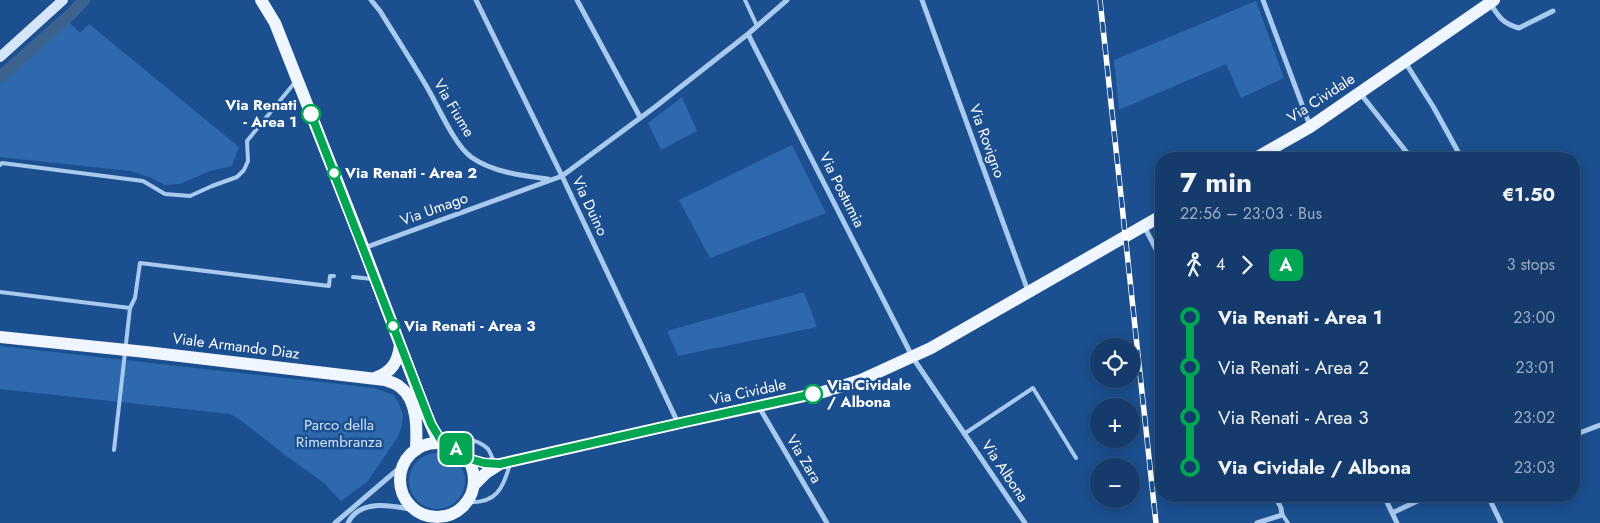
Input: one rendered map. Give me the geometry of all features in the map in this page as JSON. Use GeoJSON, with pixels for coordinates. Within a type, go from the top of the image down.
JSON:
{"type":"FeatureCollection","features":[{"type":"Feature","properties":{"kind":"main road"},"geometry":{"type":"LineString","coordinates":[[261,0],[275,23],[427,416],[435,434],[443,444]]}},
{"type":"Feature","properties":{"kind":"main road","name":"Via Cividale"},"geometry":{"type":"LineString","coordinates":[[1266,152],[1360,93],[1492,1]]}},
{"type":"Feature","properties":{"kind":"main road","name":"Via Cividale"},"geometry":{"type":"LineString","coordinates":[[1041,284],[1052,271],[1155,211]]}},
{"type":"Feature","properties":{"kind":"main road","name":"Via Cividale"},"geometry":{"type":"LineString","coordinates":[[502,463],[758,407],[823,392],[855,382],[913,358],[1155,220]]}},
{"type":"Feature","properties":{"kind":"main road","name":"Viale Armando Diaz"},"geometry":{"type":"LineString","coordinates":[[0,336],[375,378],[394,383],[406,392],[410,400],[415,416],[416,450]]}},
{"type":"Feature","properties":{"kind":"main road"},"geometry":{"type":"LineString","coordinates":[[375,378],[384,375],[394,365],[399,353],[400,344]]}},
{"type":"Feature","properties":{"kind":"main road"},"geometry":{"type":"LineString","coordinates":[[443,444],[452,447],[466,458],[474,475],[474,485],[464,505],[453,514],[443,517],[422,516],[408,503],[403,494],[400,485],[400,475],[408,457],[416,450],[424,446],[443,444]]}},
{"type":"Feature","properties":{"kind":"main road"},"geometry":{"type":"LineString","coordinates":[[466,458],[484,463],[502,463]]}},
{"type":"Feature","properties":{"kind":"main road"},"geometry":{"type":"LineString","coordinates":[[474,485],[486,473],[502,463]]}},
{"type":"Feature","properties":{"kind":"main road"},"geometry":{"type":"LineString","coordinates":[[462,523],[464,505]]}},
{"type":"Feature","properties":{"kind":"street"},"geometry":{"type":"LineString","coordinates":[[0,56],[63,0]]}},
{"type":"Feature","properties":{"kind":"street","name":"Via Fiume"},"geometry":{"type":"LineString","coordinates":[[371,0],[380,11],[454,136],[466,152],[482,163],[494,168],[550,180]]}},
{"type":"Feature","properties":{"kind":"street","name":"Via Duino"},"geometry":{"type":"LineString","coordinates":[[476,0],[562,176],[678,423]]}},
{"type":"Feature","properties":{"kind":"street"},"geometry":{"type":"LineString","coordinates":[[577,0],[640,117]]}},
{"type":"Feature","properties":{"kind":"street","name":"Via Umago"},"geometry":{"type":"LineString","coordinates":[[364,249],[562,176],[748,34],[787,0]]}},
{"type":"Feature","properties":{"kind":"street","name":"Via Rovigno"},"geometry":{"type":"LineString","coordinates":[[922,0],[1028,292]]}},
{"type":"Feature","properties":{"kind":"street"},"geometry":{"type":"LineString","coordinates":[[1263,0],[1310,126]]}},
{"type":"Feature","properties":{"kind":"street"},"geometry":{"type":"LineString","coordinates":[[1492,1],[1499,18],[1510,26],[1519,28],[1553,11]]}},
{"type":"Feature","properties":{"kind":"street","name":"Via Postumia"},"geometry":{"type":"LineString","coordinates":[[748,34],[913,358]]}},
{"type":"Feature","properties":{"kind":"street"},"geometry":{"type":"LineString","coordinates":[[1405,62],[1434,108],[1458,152]]}},
{"type":"Feature","properties":{"kind":"street"},"geometry":{"type":"LineString","coordinates":[[1360,93],[1406,152]]}},
{"type":"Feature","properties":{"kind":"street"},"geometry":{"type":"LineString","coordinates":[[1144,226],[1155,247]]}},
{"type":"Feature","properties":{"kind":"street","name":"Via Albona"},"geometry":{"type":"LineString","coordinates":[[913,358],[1025,523]]}},
{"type":"Feature","properties":{"kind":"street","name":"Via Zara"},"geometry":{"type":"LineString","coordinates":[[758,407],[827,523]]}},
{"type":"Feature","properties":{"kind":"street"},"geometry":{"type":"LineString","coordinates":[[1580,433],[1600,425]]}},
{"type":"Feature","properties":{"kind":"street"},"geometry":{"type":"LineString","coordinates":[[337,522],[403,466]]}},
{"type":"Feature","properties":{"kind":"street"},"geometry":{"type":"LineString","coordinates":[[1257,523],[1280,517],[1282,514],[1277,502]]}},
{"type":"Feature","properties":{"kind":"street"},"geometry":{"type":"LineString","coordinates":[[1387,502],[1397,523]]}},
{"type":"Feature","properties":{"kind":"street"},"geometry":{"type":"LineString","coordinates":[[1392,513],[1415,502]]}},
{"type":"Feature","properties":{"kind":"street"},"geometry":{"type":"LineString","coordinates":[[1491,502],[1501,523]]}},
{"type":"Feature","properties":{"kind":"street"},"geometry":{"type":"LineString","coordinates":[[348,523],[351,517],[360,511],[381,505],[422,516]]}},
{"type":"Feature","properties":{"kind":"lane"},"geometry":{"type":"LineString","coordinates":[[745,0],[757,26]]}},
{"type":"Feature","properties":{"kind":"lane"},"geometry":{"type":"LineString","coordinates":[[0,165],[2,163],[143,181],[165,194],[190,196],[237,177],[244,170],[248,161],[247,141],[297,80]]}},
{"type":"Feature","properties":{"kind":"lane"},"geometry":{"type":"LineString","coordinates":[[114,450],[124,350],[130,308],[135,298],[140,263],[329,286],[330,276],[334,276]]}},
{"type":"Feature","properties":{"kind":"lane"},"geometry":{"type":"LineString","coordinates":[[352,278],[375,280]]}},
{"type":"Feature","properties":{"kind":"lane"},"geometry":{"type":"LineString","coordinates":[[0,292],[130,308]]}},
{"type":"Feature","properties":{"kind":"lane","name":"Via Albona"},"geometry":{"type":"LineString","coordinates":[[964,434],[1033,388],[1076,458]]}},
{"type":"Feature","properties":{"kind":"lane"},"geometry":{"type":"LineString","coordinates":[[443,444],[448,440],[464,439],[479,443],[486,447],[502,463],[501,487],[491,499],[464,505]]}},
{"type":"Feature","properties":{"kind":"lane"},"geometry":{"type":"LineString","coordinates":[[1282,514],[1288,523]]}},
{"type":"Feature","properties":{"kind":"green space"},"geometry":{"type":"Polygon","coordinates":[[[1256,1],[1284,78],[1241,98],[1226,64],[1119,110],[1114,60],[1256,1]]]}},
{"type":"Feature","properties":{"kind":"green space"},"geometry":{"type":"Polygon","coordinates":[[[69,22],[80,33],[89,24],[239,147],[232,166],[210,171],[180,184],[164,185],[152,178],[130,171],[0,157],[0,82],[69,22]]]}},
{"type":"Feature","properties":{"kind":"green space"},"geometry":{"type":"Polygon","coordinates":[[[682,97],[697,131],[661,150],[648,123],[682,97]]]}},
{"type":"Feature","properties":{"kind":"green space"},"geometry":{"type":"Polygon","coordinates":[[[792,145],[826,213],[710,258],[679,200],[792,145]]]}},
{"type":"Feature","properties":{"kind":"green space"},"geometry":{"type":"Polygon","coordinates":[[[804,292],[817,327],[678,356],[667,331],[804,292]]]}},
{"type":"Feature","properties":{"kind":"green space","name":"Parco della Rimembranza"},"geometry":{"type":"Polygon","coordinates":[[[0,346],[374,388],[394,395],[403,415],[402,426],[398,437],[367,482],[341,501],[324,483],[230,414],[0,389],[0,346]]]}},
{"type":"Feature","properties":{"kind":"green space"},"geometry":{"type":"Polygon","coordinates":[[[437,453],[448,455],[457,461],[463,470],[465,481],[463,492],[457,501],[448,507],[437,509],[426,507],[417,501],[411,492],[409,481],[411,470],[417,461],[426,455],[437,453]]]}},
{"type":"Feature","properties":{"kind":"waterway"},"geometry":{"type":"LineString","coordinates":[[0,77],[84,0]]}},
{"type":"Feature","properties":{"kind":"railway"},"geometry":{"type":"LineString","coordinates":[[1100,0],[1156,523]]}},
{"type":"Feature","properties":{"kind":"bus line","name":"A"},"geometry":{"type":"LineString","coordinates":[[311,114],[435,434],[443,444],[452,447],[466,458],[484,463],[500,464],[813,394]]}},
{"type":"Feature","properties":{"kind":"place","name":"Via Renati - Area 1"},"geometry":{"type":"Point","coordinates":[311,114]}},
{"type":"Feature","properties":{"kind":"place","name":"Via Renati - Area 2"},"geometry":{"type":"Point","coordinates":[334,173]}},
{"type":"Feature","properties":{"kind":"place","name":"Via Renati - Area 3"},"geometry":{"type":"Point","coordinates":[393,326]}},
{"type":"Feature","properties":{"kind":"place","name":"Via Cividale / Albona"},"geometry":{"type":"Point","coordinates":[813,394]}}]}
